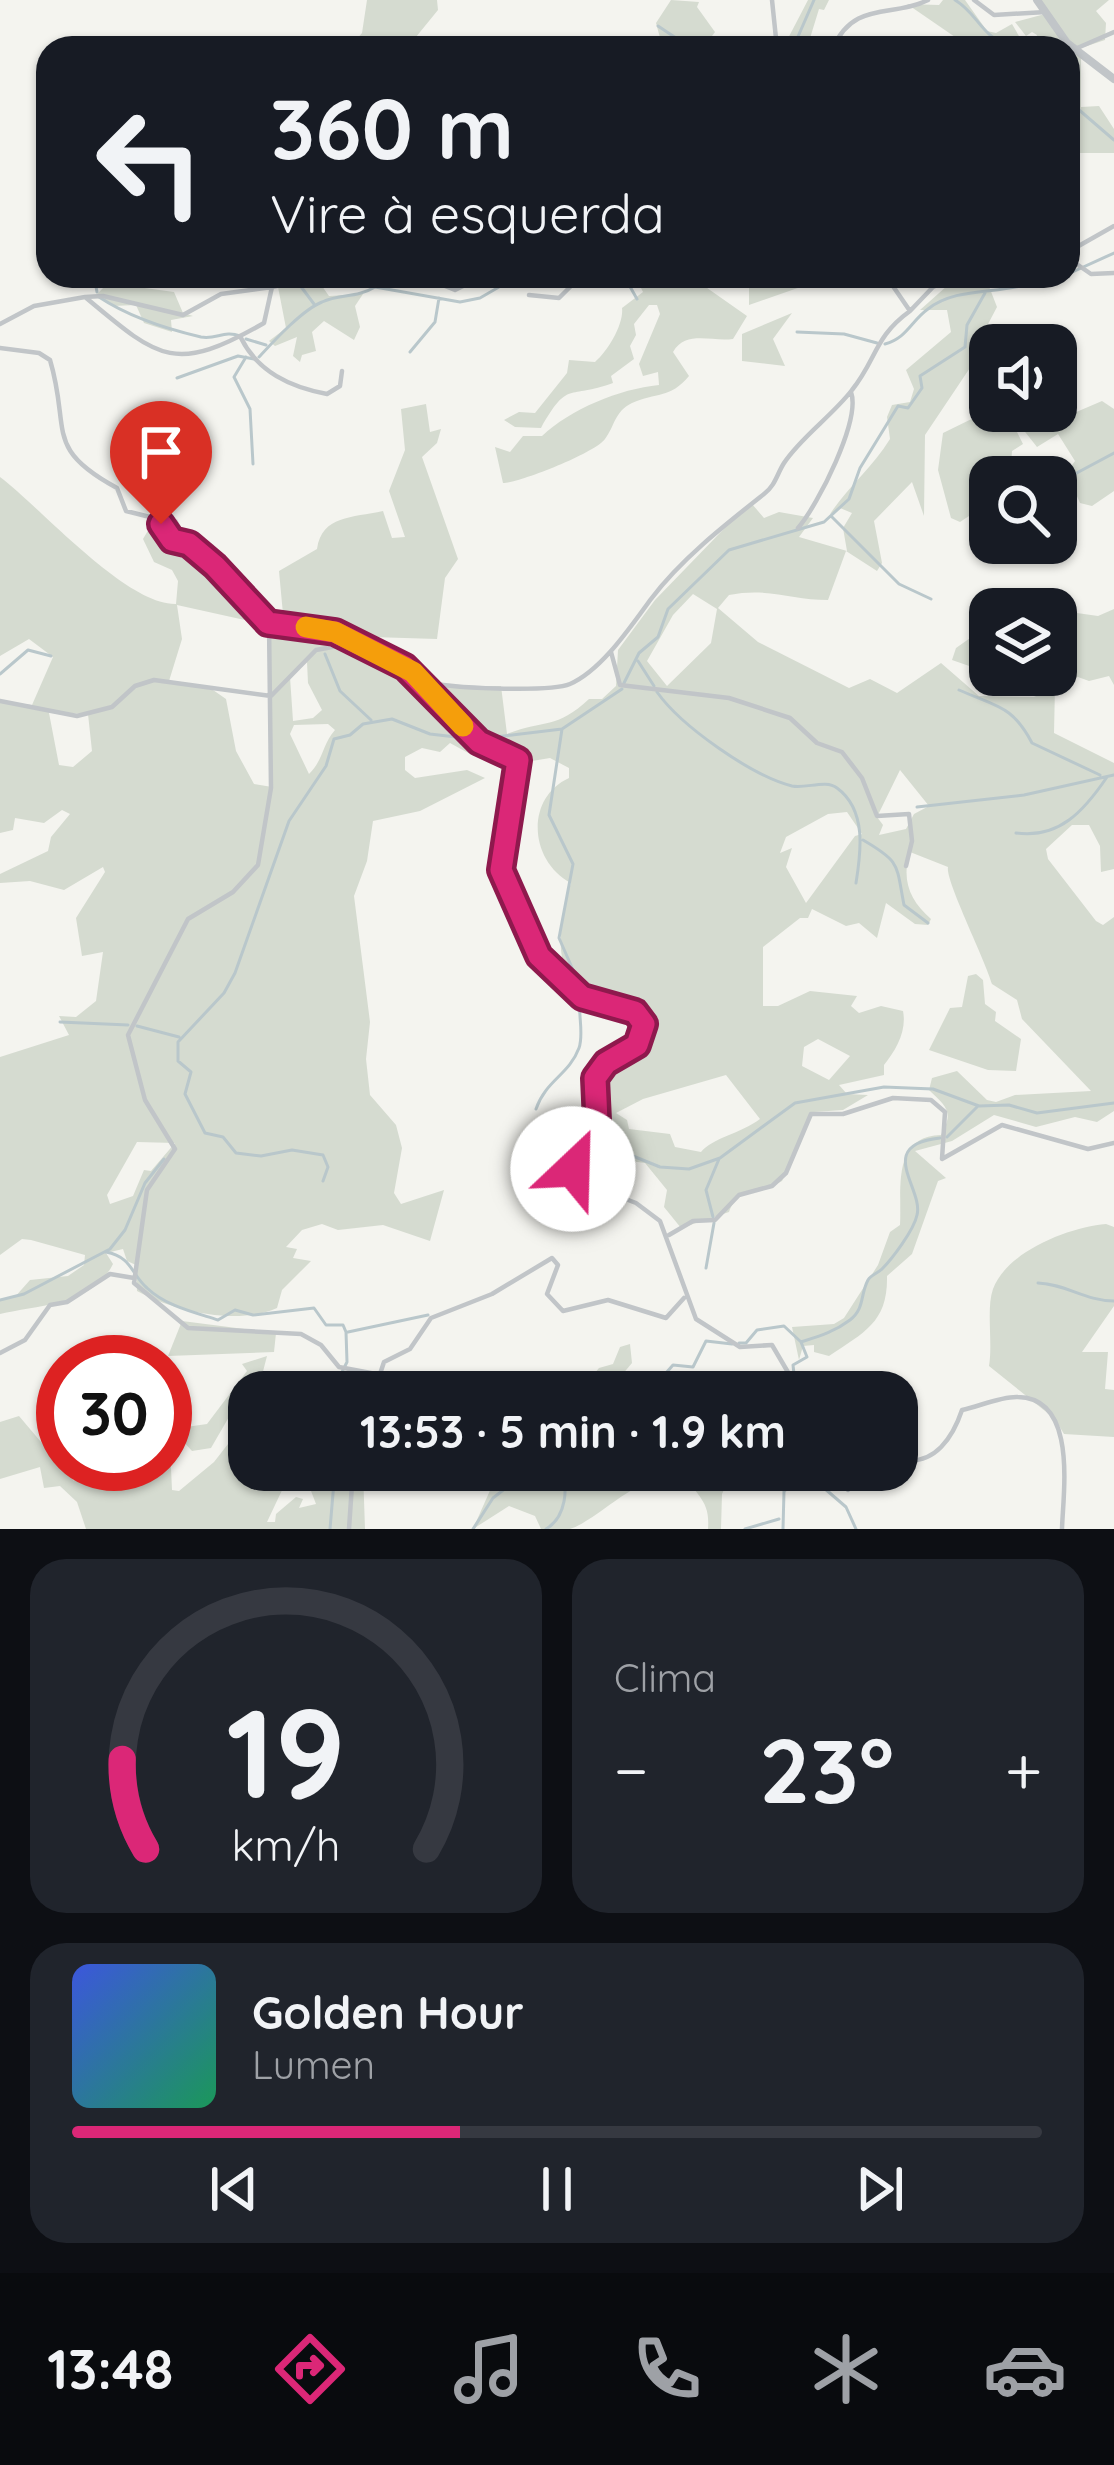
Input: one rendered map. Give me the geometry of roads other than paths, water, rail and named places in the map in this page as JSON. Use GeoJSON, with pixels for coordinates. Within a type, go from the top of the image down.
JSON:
{"type":"FeatureCollection","features":[{"type":"Feature","properties":{"kind":"street"},"geometry":{"type":"LineString","coordinates":[[772,0],[776,36]]}},
{"type":"Feature","properties":{"kind":"street"},"geometry":{"type":"LineString","coordinates":[[839,36],[844,26],[875,8],[928,0]]}},
{"type":"Feature","properties":{"kind":"street"},"geometry":{"type":"LineString","coordinates":[[974,0],[1001,16],[1046,12]]}},
{"type":"Feature","properties":{"kind":"street"},"geometry":{"type":"LineString","coordinates":[[1037,0],[1065,36]]}},
{"type":"Feature","properties":{"kind":"street"},"geometry":{"type":"LineString","coordinates":[[1080,47],[1114,32]]}},
{"type":"Feature","properties":{"kind":"street"},"geometry":{"type":"LineString","coordinates":[[1080,53],[1114,79]]}},
{"type":"Feature","properties":{"kind":"street"},"geometry":{"type":"LineString","coordinates":[[1080,247],[1114,226]]}},
{"type":"Feature","properties":{"kind":"street"},"geometry":{"type":"LineString","coordinates":[[1080,265],[1091,274],[1114,273]]}},
{"type":"Feature","properties":{"kind":"street"},"geometry":{"type":"LineString","coordinates":[[0,324],[29,308],[103,296],[183,315],[217,295],[260,288]]}},
{"type":"Feature","properties":{"kind":"street"},"geometry":{"type":"LineString","coordinates":[[85,297],[133,338],[177,356],[203,354],[241,338],[266,320],[272,288]]}},
{"type":"Feature","properties":{"kind":"street"},"geometry":{"type":"LineString","coordinates":[[529,295],[559,298],[569,288]]}},
{"type":"Feature","properties":{"kind":"street"},"geometry":{"type":"LineString","coordinates":[[894,288],[910,311]]}},
{"type":"Feature","properties":{"kind":"street"},"geometry":{"type":"LineString","coordinates":[[423,680],[471,687],[565,685],[611,652],[652,598],[743,506],[769,490],[786,460],[851,392],[878,340],[932,288]]}},
{"type":"Feature","properties":{"kind":"street"},"geometry":{"type":"LineString","coordinates":[[241,338],[268,374],[289,384],[329,394],[340,386],[342,370]]}},
{"type":"Feature","properties":{"kind":"street"},"geometry":{"type":"LineString","coordinates":[[0,348],[47,356],[73,461],[117,488],[126,511],[154,517],[170,538],[189,544],[268,623],[271,788],[256,870],[233,892],[188,919],[128,1035],[145,1100],[175,1149],[147,1190],[135,1271],[140,1292],[188,1328],[301,1334],[321,1345],[344,1369],[357,1371]]}},
{"type":"Feature","properties":{"kind":"street"},"geometry":{"type":"LineString","coordinates":[[798,528],[826,488],[836,452],[854,417],[851,392]]}},
{"type":"Feature","properties":{"kind":"street"},"geometry":{"type":"LineString","coordinates":[[268,623],[331,630],[423,680],[479,742],[519,762],[504,823],[501,870],[539,956],[582,997],[635,1012],[644,1024],[637,1045],[606,1063],[595,1078],[597,1121],[573,1165],[584,1186],[636,1203],[669,1235],[684,1298],[696,1319],[740,1346],[772,1345],[786,1371]]}},
{"type":"Feature","properties":{"kind":"street"},"geometry":{"type":"LineString","coordinates":[[271,696],[316,650],[354,643]]}},
{"type":"Feature","properties":{"kind":"street"},"geometry":{"type":"LineString","coordinates":[[611,652],[620,685],[685,690],[782,714],[817,742],[842,752],[862,778],[877,816],[909,814],[912,841],[906,866]]}},
{"type":"Feature","properties":{"kind":"street"},"geometry":{"type":"LineString","coordinates":[[0,701],[76,716],[115,706],[135,686],[154,680],[271,696]]}},
{"type":"Feature","properties":{"kind":"street"},"geometry":{"type":"LineString","coordinates":[[669,1235],[693,1221],[715,1220],[739,1195],[777,1184],[796,1159],[811,1114],[823,1110],[843,1114],[893,1098],[931,1100],[945,1112],[942,1159],[1002,1125],[1088,1149],[1114,1143]]}},
{"type":"Feature","properties":{"kind":"street"},"geometry":{"type":"LineString","coordinates":[[378,1371],[384,1362],[410,1349],[431,1318],[492,1294],[552,1258],[557,1265],[547,1294],[563,1311],[608,1300],[666,1318],[684,1298]]}},
{"type":"Feature","properties":{"kind":"street"},"geometry":{"type":"LineString","coordinates":[[0,1353],[25,1340],[50,1305],[67,1302],[110,1274],[135,1271]]}},
{"type":"Feature","properties":{"kind":"street"},"geometry":{"type":"LineString","coordinates":[[918,1460],[954,1435],[962,1410],[1019,1396],[1037,1405],[1063,1437],[1062,1529]]}},
{"type":"Feature","properties":{"kind":"street"},"geometry":{"type":"LineString","coordinates":[[349,1529],[351,1491]]}},
{"type":"Feature","properties":{"kind":"waterway"},"geometry":{"type":"LineString","coordinates":[[798,36],[814,0]]}},
{"type":"Feature","properties":{"kind":"waterway"},"geometry":{"type":"LineString","coordinates":[[955,0],[991,36]]}},
{"type":"Feature","properties":{"kind":"waterway"},"geometry":{"type":"LineString","coordinates":[[658,26],[673,36]]}},
{"type":"Feature","properties":{"kind":"waterway"},"geometry":{"type":"LineString","coordinates":[[1080,111],[1114,140]]}},
{"type":"Feature","properties":{"kind":"waterway"},"geometry":{"type":"LineString","coordinates":[[1080,269],[1114,253]]}},
{"type":"Feature","properties":{"kind":"waterway"},"geometry":{"type":"LineString","coordinates":[[96,288],[97,292]]}},
{"type":"Feature","properties":{"kind":"waterway"},"geometry":{"type":"LineString","coordinates":[[302,288],[314,304]]}},
{"type":"Feature","properties":{"kind":"waterway"},"geometry":{"type":"LineString","coordinates":[[259,357],[314,306],[373,288]]}},
{"type":"Feature","properties":{"kind":"waterway"},"geometry":{"type":"LineString","coordinates":[[381,288],[460,302],[497,288]]}},
{"type":"Feature","properties":{"kind":"waterway"},"geometry":{"type":"LineString","coordinates":[[631,288],[637,299]]}},
{"type":"Feature","properties":{"kind":"waterway"},"geometry":{"type":"LineString","coordinates":[[885,344],[899,338],[941,301],[1008,288]]}},
{"type":"Feature","properties":{"kind":"waterway"},"geometry":{"type":"LineString","coordinates":[[624,683],[639,653],[658,637],[668,609],[729,550],[824,522],[849,499],[860,468],[898,406],[908,408],[922,388],[920,376],[965,347],[967,325],[985,293]]}},
{"type":"Feature","properties":{"kind":"waterway"},"geometry":{"type":"LineString","coordinates":[[99,297],[175,330],[206,338],[240,336]]}},
{"type":"Feature","properties":{"kind":"waterway"},"geometry":{"type":"LineString","coordinates":[[410,352],[435,322],[439,298]]}},
{"type":"Feature","properties":{"kind":"waterway"},"geometry":{"type":"LineString","coordinates":[[797,332],[844,334],[877,343]]}},
{"type":"Feature","properties":{"kind":"waterway"},"geometry":{"type":"LineString","coordinates":[[246,339],[266,345]]}},
{"type":"Feature","properties":{"kind":"waterway"},"geometry":{"type":"LineString","coordinates":[[177,378],[238,356],[254,359]]}},
{"type":"Feature","properties":{"kind":"waterway"},"geometry":{"type":"LineString","coordinates":[[246,357],[234,377],[250,409],[253,464]]}},
{"type":"Feature","properties":{"kind":"waterway"},"geometry":{"type":"LineString","coordinates":[[1077,473],[1114,453]]}},
{"type":"Feature","properties":{"kind":"waterway"},"geometry":{"type":"LineString","coordinates":[[832,517],[899,584],[931,599]]}},
{"type":"Feature","properties":{"kind":"waterway"},"geometry":{"type":"LineString","coordinates":[[0,674],[28,650],[51,656]]}},
{"type":"Feature","properties":{"kind":"waterway"},"geometry":{"type":"LineString","coordinates":[[325,654],[340,691],[371,720]]}},
{"type":"Feature","properties":{"kind":"waterway"},"geometry":{"type":"LineString","coordinates":[[638,661],[654,686]]}},
{"type":"Feature","properties":{"kind":"waterway"},"geometry":{"type":"LineString","coordinates":[[478,739],[562,729],[622,689]]}},
{"type":"Feature","properties":{"kind":"waterway"},"geometry":{"type":"LineString","coordinates":[[959,690],[1010,714],[1032,743],[1100,775]]}},
{"type":"Feature","properties":{"kind":"waterway"},"geometry":{"type":"LineString","coordinates":[[657,692],[700,734],[757,772],[792,786],[832,785],[847,797],[860,832],[856,883]]}},
{"type":"Feature","properties":{"kind":"waterway"},"geometry":{"type":"LineString","coordinates":[[323,1181],[328,1167],[323,1155],[292,1150],[261,1156],[236,1153],[223,1137],[205,1133],[185,1094],[191,1072],[178,1061],[178,1042],[224,993],[235,973],[289,821],[326,766],[334,739],[350,735],[363,724],[392,719],[430,734],[473,739]]}},
{"type":"Feature","properties":{"kind":"waterway"},"geometry":{"type":"LineString","coordinates":[[562,729],[549,815],[573,864],[559,938],[584,995]]}},
{"type":"Feature","properties":{"kind":"waterway"},"geometry":{"type":"LineString","coordinates":[[917,807],[1024,795],[1114,775]]}},
{"type":"Feature","properties":{"kind":"waterway"},"geometry":{"type":"LineString","coordinates":[[1016,833],[1058,827],[1089,801],[1107,777]]}},
{"type":"Feature","properties":{"kind":"waterway"},"geometry":{"type":"LineString","coordinates":[[863,840],[891,859],[904,905],[928,923]]}},
{"type":"Feature","properties":{"kind":"waterway"},"geometry":{"type":"LineString","coordinates":[[536,1109],[579,1048],[580,1000]]}},
{"type":"Feature","properties":{"kind":"waterway"},"geometry":{"type":"LineString","coordinates":[[60,1022],[128,1025]]}},
{"type":"Feature","properties":{"kind":"waterway"},"geometry":{"type":"LineString","coordinates":[[137,1026],[179,1037]]}},
{"type":"Feature","properties":{"kind":"waterway"},"geometry":{"type":"LineString","coordinates":[[586,1181],[588,1170],[605,1155],[628,1154],[660,1167],[689,1169],[720,1158],[795,1103],[884,1087],[933,1089],[979,1106],[1009,1105],[1037,1113],[1114,1103]]}},
{"type":"Feature","properties":{"kind":"waterway"},"geometry":{"type":"LineString","coordinates":[[947,1137],[977,1107]]}},
{"type":"Feature","properties":{"kind":"waterway"},"geometry":{"type":"LineString","coordinates":[[801,1342],[838,1328],[858,1311],[868,1280],[891,1258],[917,1215],[906,1169],[910,1149],[940,1138]]}},
{"type":"Feature","properties":{"kind":"waterway"},"geometry":{"type":"LineString","coordinates":[[0,1300],[24,1294],[110,1249],[125,1230],[145,1183],[164,1159]]}},
{"type":"Feature","properties":{"kind":"waterway"},"geometry":{"type":"LineString","coordinates":[[713,1217],[706,1190],[719,1159]]}},
{"type":"Feature","properties":{"kind":"waterway"},"geometry":{"type":"LineString","coordinates":[[706,1268],[714,1223]]}},
{"type":"Feature","properties":{"kind":"waterway"},"geometry":{"type":"LineString","coordinates":[[106,1252],[126,1262],[154,1294],[190,1311],[218,1320],[235,1310],[253,1315],[314,1308],[326,1325],[343,1325],[346,1332]]}},
{"type":"Feature","properties":{"kind":"waterway"},"geometry":{"type":"LineString","coordinates":[[1038,1283],[1114,1301]]}},
{"type":"Feature","properties":{"kind":"waterway"},"geometry":{"type":"LineString","coordinates":[[348,1332],[428,1315]]}},
{"type":"Feature","properties":{"kind":"waterway"},"geometry":{"type":"LineString","coordinates":[[739,1343],[746,1343],[757,1330],[784,1326],[801,1342],[807,1357],[793,1365],[794,1371]]}},
{"type":"Feature","properties":{"kind":"waterway"},"geometry":{"type":"LineString","coordinates":[[342,1371],[347,1362],[346,1332]]}},
{"type":"Feature","properties":{"kind":"waterway"},"geometry":{"type":"LineString","coordinates":[[668,1371],[673,1365],[693,1367],[706,1341],[732,1344]]}},
{"type":"Feature","properties":{"kind":"waterway"},"geometry":{"type":"LineString","coordinates":[[330,1529],[333,1491]]}},
{"type":"Feature","properties":{"kind":"waterway"},"geometry":{"type":"LineString","coordinates":[[473,1529],[502,1491]]}},
{"type":"Feature","properties":{"kind":"waterway"},"geometry":{"type":"LineString","coordinates":[[546,1529],[558,1517],[564,1491]]}},
{"type":"Feature","properties":{"kind":"waterway"},"geometry":{"type":"LineString","coordinates":[[783,1529],[784,1491]]}},
{"type":"Feature","properties":{"kind":"waterway"},"geometry":{"type":"LineString","coordinates":[[827,1491],[846,1507],[856,1529]]}},
{"type":"Feature","properties":{"kind":"waterway"},"geometry":{"type":"LineString","coordinates":[[745,1529],[779,1519]]}}]}
